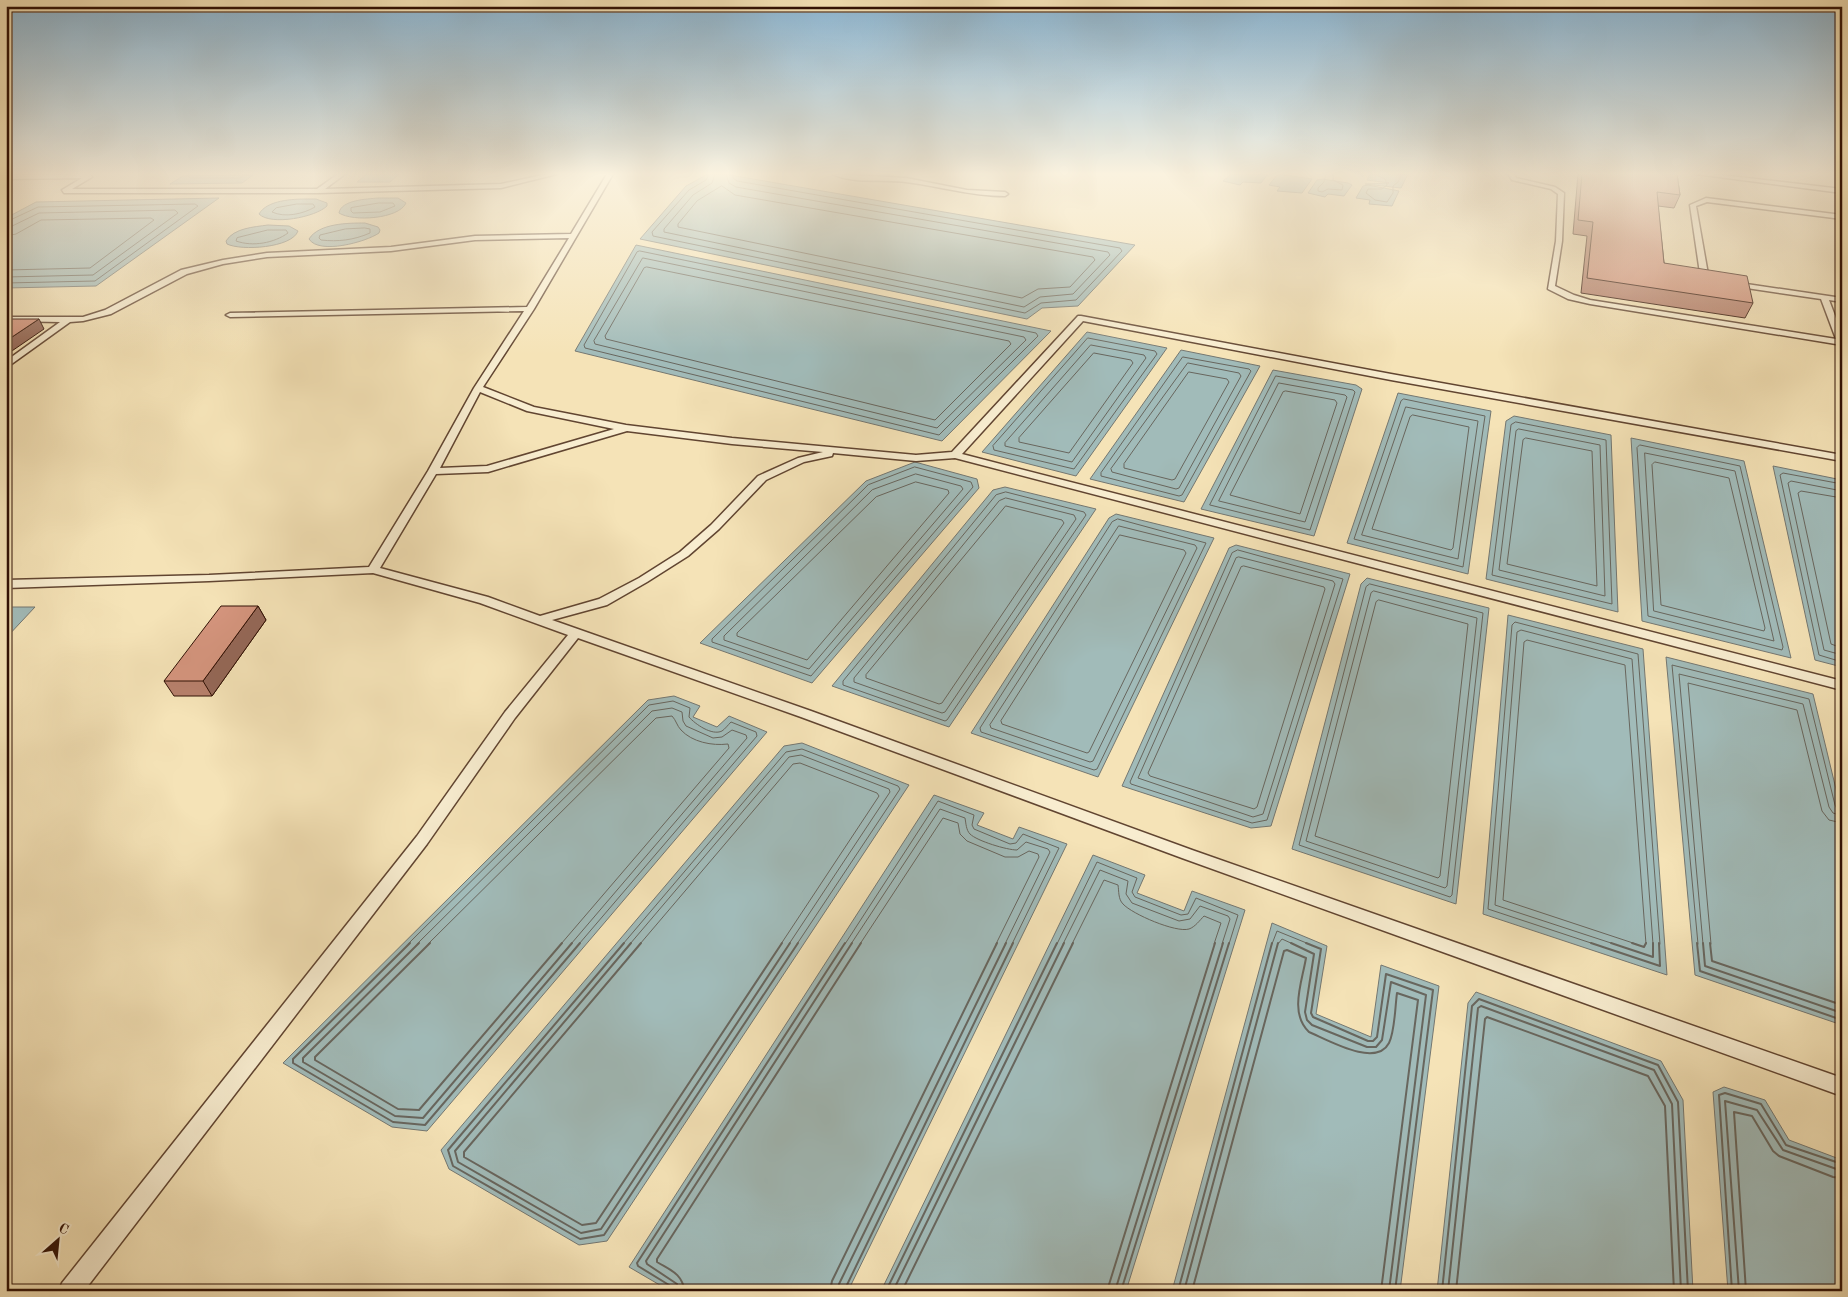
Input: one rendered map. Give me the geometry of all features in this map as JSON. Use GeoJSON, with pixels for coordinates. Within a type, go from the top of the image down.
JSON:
{"type":"FeatureCollection","features":[{"type":"Feature","properties":{"kind":"lane"},"geometry":{"type":"LineString","coordinates":[[1559,235],[1552,287],[1560,292],[1590,302],[1842,343]]}},
{"type":"Feature","properties":{"kind":"lane"},"geometry":{"type":"LineString","coordinates":[[1696,235],[1701,279],[1715,282]]}},
{"type":"Feature","properties":{"kind":"lane"},"geometry":{"type":"LineString","coordinates":[[373,570],[433,471],[478,388],[530,309],[573,236]]}},
{"type":"Feature","properties":{"kind":"lane"},"geometry":{"type":"LineString","coordinates":[[6,319],[83,319],[108,312],[184,272],[223,262],[267,256],[391,249],[475,238],[573,236]]}},
{"type":"Feature","properties":{"kind":"lane"},"geometry":{"type":"LineString","coordinates":[[1725,283],[1842,300]]}},
{"type":"Feature","properties":{"kind":"lane"},"geometry":{"type":"LineString","coordinates":[[1824,298],[1842,343]]}},
{"type":"Feature","properties":{"kind":"lane"},"geometry":{"type":"LineString","coordinates":[[230,315],[530,309]]}},
{"type":"Feature","properties":{"kind":"lane"},"geometry":{"type":"LineString","coordinates":[[955,455],[1081,318],[1401,379],[1842,458]]}},
{"type":"Feature","properties":{"kind":"lane"},"geometry":{"type":"LineString","coordinates":[[6,365],[68,320]]}},
{"type":"Feature","properties":{"kind":"lane"},"geometry":{"type":"LineString","coordinates":[[478,388],[496,398],[535,410],[627,428],[732,441],[916,458],[955,455],[1842,686]]}},
{"type":"Feature","properties":{"kind":"lane"},"geometry":{"type":"LineString","coordinates":[[433,471],[488,469],[627,428]]}},
{"type":"Feature","properties":{"kind":"lane"},"geometry":{"type":"LineString","coordinates":[[539,620],[603,602],[643,580],[684,554],[715,527],[762,478],[801,460],[842,451]]}},
{"type":"Feature","properties":{"kind":"lane"},"geometry":{"type":"LineString","coordinates":[[6,584],[209,578],[373,570],[484,600],[806,714],[1186,854],[1842,1087]]}},
{"type":"Feature","properties":{"kind":"lane"},"geometry":{"type":"LineString","coordinates":[[70,1291],[422,840],[510,715],[576,633]]}},
{"type":"Feature","properties":{"kind":"water"},"geometry":{"type":"Polygon","coordinates":[[[6,235],[168,235],[96,286],[6,288],[6,235]]]}},
{"type":"Feature","properties":{"kind":"water"},"geometry":{"type":"Polygon","coordinates":[[[232,235],[296,235],[286,241],[266,247],[243,247],[227,244],[226,241],[232,235]]]}},
{"type":"Feature","properties":{"kind":"water"},"geometry":{"type":"Polygon","coordinates":[[[313,235],[376,235],[354,243],[332,247],[314,244],[309,239],[313,235]]]}},
{"type":"Feature","properties":{"kind":"water"},"geometry":{"type":"Polygon","coordinates":[[[644,235],[1074,235],[1135,245],[1078,306],[1042,308],[1027,319],[640,239],[644,235]]]}},
{"type":"Feature","properties":{"kind":"water"},"geometry":{"type":"Polygon","coordinates":[[[636,245],[1051,331],[942,441],[575,351],[636,245]]]}},
{"type":"Feature","properties":{"kind":"water"},"geometry":{"type":"Polygon","coordinates":[[[1087,332],[1167,348],[1076,476],[982,452],[1087,332]]]}},
{"type":"Feature","properties":{"kind":"water"},"geometry":{"type":"Polygon","coordinates":[[[1181,350],[1260,366],[1184,502],[1090,479],[1181,350]]]}},
{"type":"Feature","properties":{"kind":"water"},"geometry":{"type":"Polygon","coordinates":[[[1273,370],[1356,385],[1362,389],[1314,536],[1201,509],[1273,370]]]}},
{"type":"Feature","properties":{"kind":"water"},"geometry":{"type":"Polygon","coordinates":[[[1398,393],[1491,411],[1468,574],[1347,543],[1398,393]]]}},
{"type":"Feature","properties":{"kind":"water"},"geometry":{"type":"Polygon","coordinates":[[[1514,416],[1611,435],[1618,612],[1486,579],[1506,421],[1514,416]]]}},
{"type":"Feature","properties":{"kind":"water"},"geometry":{"type":"Polygon","coordinates":[[[1631,438],[1744,461],[1791,658],[1642,621],[1631,438]]]}},
{"type":"Feature","properties":{"kind":"water"},"geometry":{"type":"Polygon","coordinates":[[[915,462],[977,479],[979,488],[812,683],[700,643],[866,481],[915,462]]]}},
{"type":"Feature","properties":{"kind":"water"},"geometry":{"type":"Polygon","coordinates":[[[1773,466],[1842,480],[1842,667],[1815,660],[1773,466]]]}},
{"type":"Feature","properties":{"kind":"water"},"geometry":{"type":"Polygon","coordinates":[[[1005,487],[1096,509],[949,727],[832,686],[993,490],[1005,487]]]}},
{"type":"Feature","properties":{"kind":"water"},"geometry":{"type":"Polygon","coordinates":[[[1116,514],[1214,538],[1098,777],[971,733],[1109,518],[1116,514]]]}},
{"type":"Feature","properties":{"kind":"water"},"geometry":{"type":"Polygon","coordinates":[[[1236,545],[1350,574],[1271,826],[1251,828],[1122,786],[1229,548],[1236,545]]]}},
{"type":"Feature","properties":{"kind":"water"},"geometry":{"type":"Polygon","coordinates":[[[1367,578],[1489,608],[1456,904],[1292,849],[1361,584],[1367,578]]]}},
{"type":"Feature","properties":{"kind":"water"},"geometry":{"type":"Polygon","coordinates":[[[6,607],[35,607],[6,638],[6,607]]]}},
{"type":"Feature","properties":{"kind":"water"},"geometry":{"type":"Polygon","coordinates":[[[1508,615],[1643,649],[1667,975],[1483,914],[1508,615]]]}},
{"type":"Feature","properties":{"kind":"water"},"geometry":{"type":"Polygon","coordinates":[[[1666,657],[1813,694],[1842,814],[1842,1025],[1695,975],[1666,657]]]}},
{"type":"Feature","properties":{"kind":"water"},"geometry":{"type":"Polygon","coordinates":[[[674,696],[700,706],[693,717],[717,727],[729,716],[767,732],[427,1131],[392,1127],[283,1063],[648,700],[674,696]]]}},
{"type":"Feature","properties":{"kind":"water"},"geometry":{"type":"Polygon","coordinates":[[[802,743],[909,785],[607,1241],[579,1245],[449,1169],[441,1150],[784,746],[802,743]]]}},
{"type":"Feature","properties":{"kind":"water"},"geometry":{"type":"Polygon","coordinates":[[[934,795],[984,813],[977,825],[1013,839],[1019,827],[1067,844],[848,1291],[670,1291],[629,1267],[934,795]]]}},
{"type":"Feature","properties":{"kind":"water"},"geometry":{"type":"Polygon","coordinates":[[[1093,855],[1145,875],[1137,893],[1184,911],[1192,891],[1245,910],[1126,1291],[881,1291],[1093,855]]]}},
{"type":"Feature","properties":{"kind":"water"},"geometry":{"type":"Polygon","coordinates":[[[1272,923],[1327,946],[1316,1014],[1371,1037],[1381,965],[1439,986],[1400,1291],[1172,1291],[1272,923]]]}},
{"type":"Feature","properties":{"kind":"water"},"geometry":{"type":"Polygon","coordinates":[[[1476,992],[1661,1061],[1683,1100],[1693,1291],[1437,1291],[1468,1003],[1476,992]]]}},
{"type":"Feature","properties":{"kind":"water"},"geometry":{"type":"Polygon","coordinates":[[[1724,1087],[1765,1100],[1789,1140],[1842,1160],[1842,1291],[1728,1291],[1713,1092],[1724,1087]]]}},
{"type":"Feature","properties":{"kind":"building"},"geometry":{"type":"Polygon","coordinates":[[[1592,235],[1661,235],[1664,263],[1747,276],[1753,303],[1587,278],[1592,235]]]}},
{"type":"Feature","properties":{"kind":"building"},"geometry":{"type":"Polygon","coordinates":[[[6,319],[39,319],[6,341],[6,319]]]}},
{"type":"Feature","properties":{"kind":"building"},"geometry":{"type":"Polygon","coordinates":[[[221,606],[258,606],[203,681],[164,681],[221,606]]]}}]}
